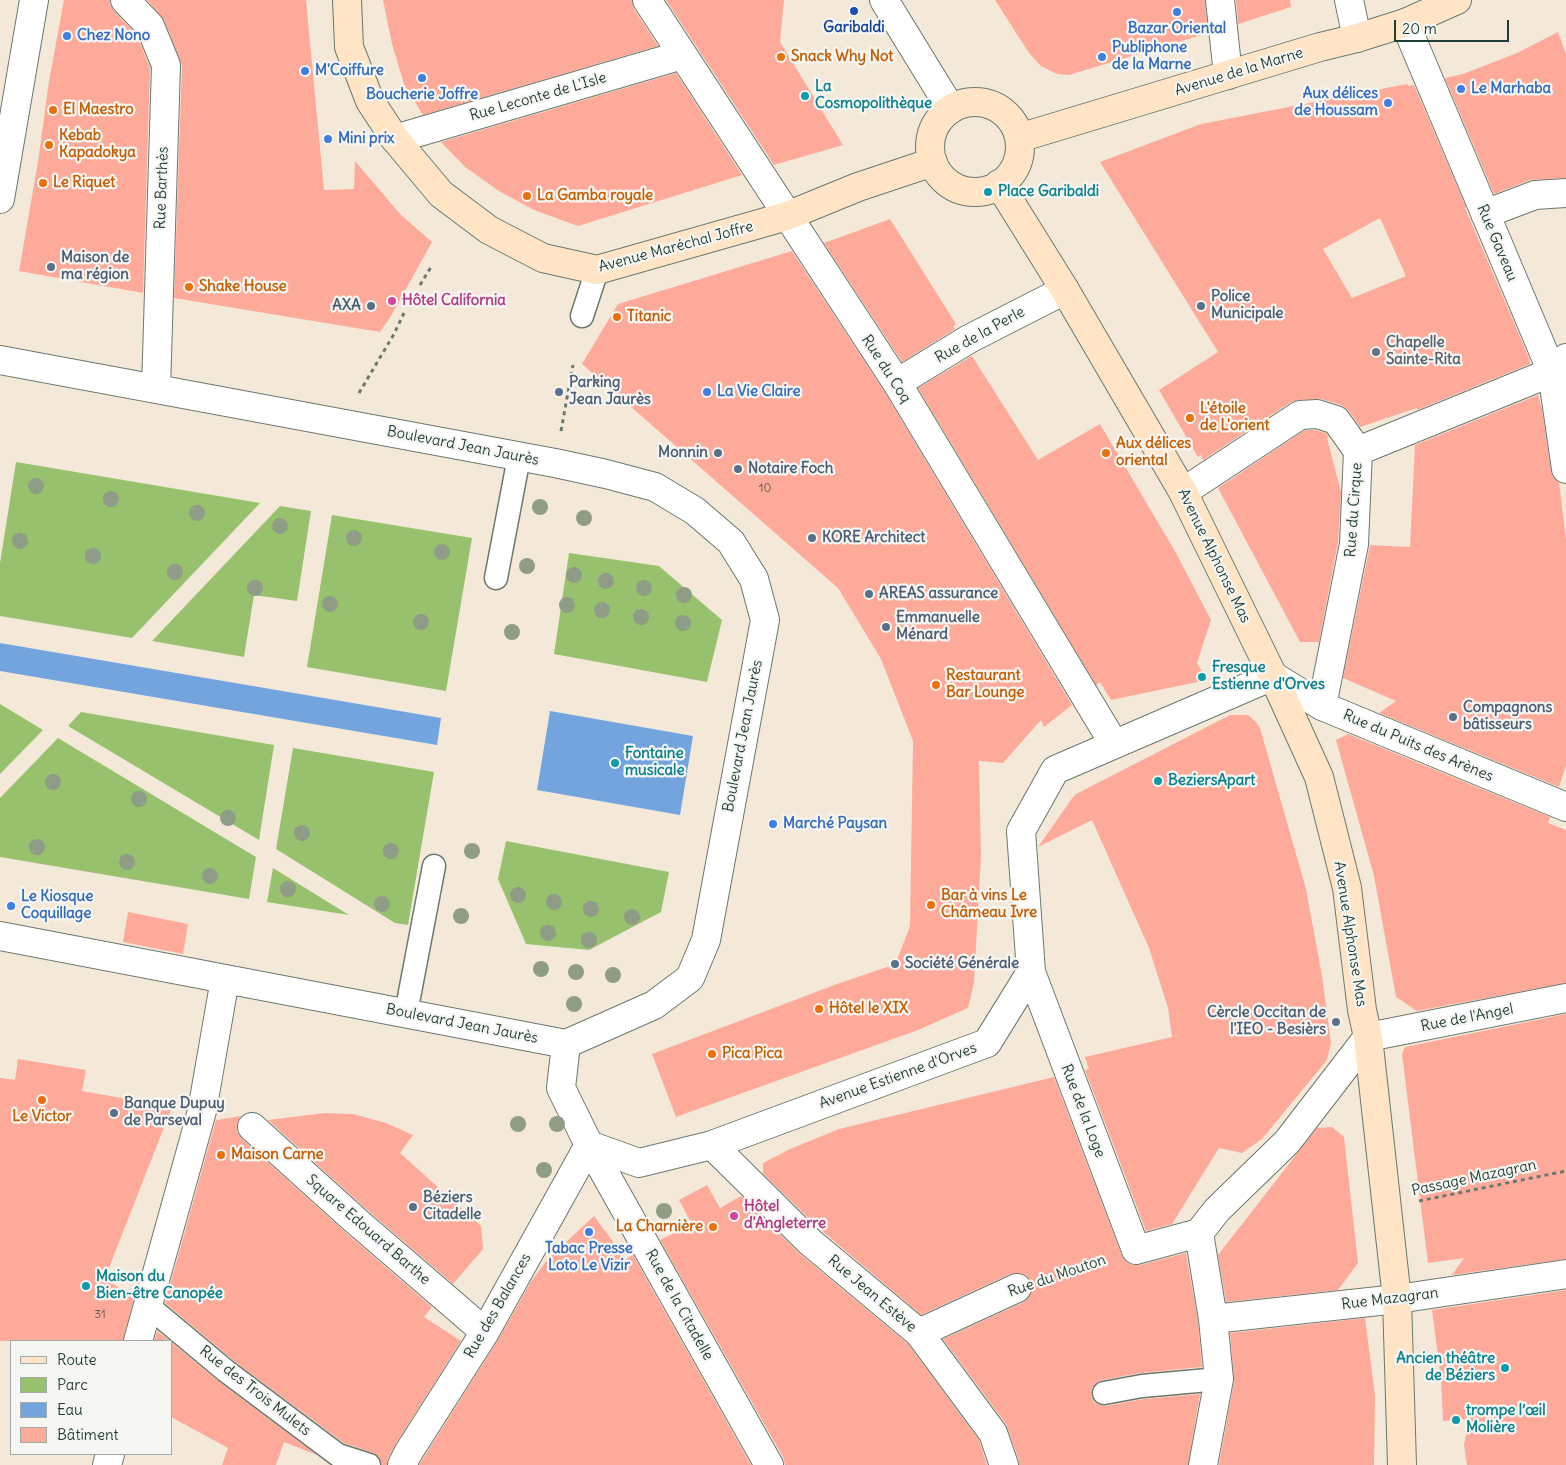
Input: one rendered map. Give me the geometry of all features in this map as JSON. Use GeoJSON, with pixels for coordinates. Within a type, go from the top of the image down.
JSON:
{"type":"FeatureCollection","features":[{"type":"Feature","properties":{"kind":"main road","name":"Avenue Maréchal Joffre"},"geometry":{"type":"LineString","coordinates":[[346,0],[349,47],[370,101],[395,139],[441,194],[489,230],[544,258],[597,270],[787,216],[858,187],[933,162]]}},
{"type":"Feature","properties":{"kind":"main road","name":"Avenue de la Marne"},"geometry":{"type":"LineString","coordinates":[[1019,138],[1405,23],[1457,0]]}},
{"type":"Feature","properties":{"kind":"main road"},"geometry":{"type":"LineString","coordinates":[[972,102],[993,106],[1010,119],[1019,138],[1020,148],[1016,165],[1006,179],[990,189],[980,192],[961,190],[944,179],[933,162],[930,148],[937,123],[951,109],[961,104],[972,102]]}},
{"type":"Feature","properties":{"kind":"main road","name":"Avenue Alphonse Mas"},"geometry":{"type":"LineString","coordinates":[[999,184],[1065,290],[1183,492],[1273,676],[1319,777],[1347,888],[1362,1010],[1368,1037],[1397,1299],[1402,1465]]}},
{"type":"Feature","properties":{"kind":"street"},"geometry":{"type":"LineString","coordinates":[[0,200],[34,0]]}},
{"type":"Feature","properties":{"kind":"street","name":"Rue Barthès"},"geometry":{"type":"LineString","coordinates":[[125,0],[150,26],[166,65],[156,389]]}},
{"type":"Feature","properties":{"kind":"street","name":"Rue du Coq"},"geometry":{"type":"LineString","coordinates":[[647,0],[897,384],[1114,744]]}},
{"type":"Feature","properties":{"kind":"street"},"geometry":{"type":"LineString","coordinates":[[884,0],[951,109]]}},
{"type":"Feature","properties":{"kind":"street"},"geometry":{"type":"LineString","coordinates":[[1220,0],[1228,75]]}},
{"type":"Feature","properties":{"kind":"street"},"geometry":{"type":"LineString","coordinates":[[1349,0],[1357,38]]}},
{"type":"Feature","properties":{"kind":"street","name":"Rue Gaveau"},"geometry":{"type":"LineString","coordinates":[[1405,23],[1485,214],[1559,365],[1566,470]]}},
{"type":"Feature","properties":{"kind":"street","name":"Rue Leconte de L'Isle"},"geometry":{"type":"LineString","coordinates":[[395,139],[682,55]]}},
{"type":"Feature","properties":{"kind":"street"},"geometry":{"type":"LineString","coordinates":[[1485,214],[1535,195],[1566,193]]}},
{"type":"Feature","properties":{"kind":"street","name":"Rue de la Perle"},"geometry":{"type":"LineString","coordinates":[[897,384],[969,339],[1065,290]]}},
{"type":"Feature","properties":{"kind":"street","name":"Boulevard Jean Jaurès"},"geometry":{"type":"LineString","coordinates":[[0,360],[555,463],[655,487],[695,511],[731,542],[754,579],[765,620],[706,940],[690,978],[654,1005],[566,1044],[0,936]]}},
{"type":"Feature","properties":{"kind":"street","name":"Rue du Cirque"},"geometry":{"type":"LineString","coordinates":[[1322,706],[1354,544],[1358,451],[1559,365]]}},
{"type":"Feature","properties":{"kind":"street"},"geometry":{"type":"LineString","coordinates":[[1183,492],[1300,415],[1317,414],[1336,420],[1358,451]]}},
{"type":"Feature","properties":{"kind":"street"},"geometry":{"type":"LineString","coordinates":[[1031,972],[1021,832],[1055,770],[1273,676]]}},
{"type":"Feature","properties":{"kind":"street","name":"Rue du Puits des Arènes"},"geometry":{"type":"LineString","coordinates":[[1273,676],[1322,706],[1566,808]]}},
{"type":"Feature","properties":{"kind":"street","name":"Avenue Estienne d'Orves"},"geometry":{"type":"LineString","coordinates":[[589,1145],[639,1163],[712,1145],[987,1043],[1031,972]]}},
{"type":"Feature","properties":{"kind":"street","name":"Rue de la Loge"},"geometry":{"type":"LineString","coordinates":[[1031,972],[1136,1250]]}},
{"type":"Feature","properties":{"kind":"street"},"geometry":{"type":"LineString","coordinates":[[138,1340],[146,1306],[202,1111],[225,979]]}},
{"type":"Feature","properties":{"kind":"street","name":"Rue de l'Angel"},"geometry":{"type":"LineString","coordinates":[[1368,1037],[1566,998]]}},
{"type":"Feature","properties":{"kind":"street"},"geometry":{"type":"LineString","coordinates":[[1136,1250],[1199,1234],[1217,1210],[1287,1142],[1368,1037]]}},
{"type":"Feature","properties":{"kind":"street","name":"Rue de la Citadelle"},"geometry":{"type":"LineString","coordinates":[[566,1044],[561,1088],[589,1145],[769,1465]]}},
{"type":"Feature","properties":{"kind":"street","name":"Square Edouard Barthe"},"geometry":{"type":"LineString","coordinates":[[252,1127],[484,1332]]}},
{"type":"Feature","properties":{"kind":"street","name":"Rue des Balances"},"geometry":{"type":"LineString","coordinates":[[402,1465],[408,1452],[484,1332],[589,1145]]}},
{"type":"Feature","properties":{"kind":"street","name":"Rue Jean Estève"},"geometry":{"type":"LineString","coordinates":[[712,1145],[810,1242],[919,1333],[993,1433],[1004,1465]]}},
{"type":"Feature","properties":{"kind":"street"},"geometry":{"type":"LineString","coordinates":[[1199,1234],[1213,1319],[1219,1379],[1203,1465]]}},
{"type":"Feature","properties":{"kind":"street","name":"Rue Mazagran"},"geometry":{"type":"LineString","coordinates":[[1213,1319],[1397,1299],[1566,1274]]}},
{"type":"Feature","properties":{"kind":"street","name":"Rue du Mouton"},"geometry":{"type":"LineString","coordinates":[[919,1333],[1017,1288]]}},
{"type":"Feature","properties":{"kind":"lane"},"geometry":{"type":"LineString","coordinates":[[582,316],[597,270]]}},
{"type":"Feature","properties":{"kind":"lane"},"geometry":{"type":"LineString","coordinates":[[496,578],[519,457]]}},
{"type":"Feature","properties":{"kind":"lane"},"geometry":{"type":"LineString","coordinates":[[406,1013],[434,866]]}},
{"type":"Feature","properties":{"kind":"lane","name":"Rue des Trois Mulets"},"geometry":{"type":"LineString","coordinates":[[146,1306],[226,1371],[338,1456],[369,1465]]}},
{"type":"Feature","properties":{"kind":"lane"},"geometry":{"type":"LineString","coordinates":[[1104,1393],[1142,1386],[1219,1379]]}},
{"type":"Feature","properties":{"kind":"path"},"geometry":{"type":"LineString","coordinates":[[420,285],[431,267]]}},
{"type":"Feature","properties":{"kind":"path"},"geometry":{"type":"LineString","coordinates":[[341,423],[394,334],[404,313]]}},
{"type":"Feature","properties":{"kind":"path"},"geometry":{"type":"LineString","coordinates":[[555,463],[573,365]]}},
{"type":"Feature","properties":{"kind":"path","name":"Passage Mazagran"},"geometry":{"type":"LineString","coordinates":[[1387,1208],[1566,1171]]}},
{"type":"Feature","properties":{"kind":"path","name":"Rue du Mouton"},"geometry":{"type":"LineString","coordinates":[[1017,1288],[1136,1250]]}},
{"type":"Feature","properties":{"kind":"green space"},"geometry":{"type":"Polygon","coordinates":[[[16,462],[260,503],[132,638],[0,616],[0,563],[16,462]]]}},
{"type":"Feature","properties":{"kind":"green space"},"geometry":{"type":"Polygon","coordinates":[[[280,506],[311,511],[297,601],[254,595],[244,657],[152,641],[280,506]]]}},
{"type":"Feature","properties":{"kind":"green space"},"geometry":{"type":"Polygon","coordinates":[[[332,515],[472,538],[446,691],[307,667],[332,515]]]}},
{"type":"Feature","properties":{"kind":"green space"},"geometry":{"type":"Polygon","coordinates":[[[569,553],[659,566],[722,620],[707,682],[554,654],[569,553]]]}},
{"type":"Feature","properties":{"kind":"green space"},"geometry":{"type":"Polygon","coordinates":[[[0,704],[43,730],[0,774],[0,704]]]}},
{"type":"Feature","properties":{"kind":"green space"},"geometry":{"type":"Polygon","coordinates":[[[81,712],[274,745],[259,840],[68,726],[81,712]]]}},
{"type":"Feature","properties":{"kind":"green space"},"geometry":{"type":"Polygon","coordinates":[[[58,738],[256,857],[249,899],[0,857],[0,798],[58,738]]]}},
{"type":"Feature","properties":{"kind":"green space"},"geometry":{"type":"Polygon","coordinates":[[[293,748],[434,772],[408,925],[395,923],[276,849],[293,748]]]}},
{"type":"Feature","properties":{"kind":"green space"},"geometry":{"type":"Polygon","coordinates":[[[506,841],[669,872],[661,912],[589,950],[526,944],[498,879],[506,841]]]}},
{"type":"Feature","properties":{"kind":"green space"},"geometry":{"type":"Polygon","coordinates":[[[273,868],[349,915],[267,902],[273,868]]]}},
{"type":"Feature","properties":{"kind":"water"},"geometry":{"type":"Polygon","coordinates":[[[0,643],[441,718],[437,745],[0,671],[0,643]]]}},
{"type":"Feature","properties":{"kind":"water","name":"Fontaine musicale"},"geometry":{"type":"Polygon","coordinates":[[[550,711],[693,736],[680,815],[537,790],[550,711]]]}},
{"type":"Feature","properties":{"kind":"building"},"geometry":{"type":"Polygon","coordinates":[[[64,0],[110,0],[114,11],[137,35],[150,68],[143,293],[19,271],[38,162],[49,81],[64,0]]]}},
{"type":"Feature","properties":{"kind":"building"},"geometry":{"type":"Polygon","coordinates":[[[147,0],[306,0],[324,190],[354,189],[355,161],[401,215],[432,242],[391,316],[380,332],[174,298],[182,65],[164,20],[147,0]]]}},
{"type":"Feature","properties":{"kind":"building"},"geometry":{"type":"Polygon","coordinates":[[[383,0],[632,0],[634,9],[658,46],[423,115],[404,84],[392,44],[383,0]]]}},
{"type":"Feature","properties":{"kind":"building"},"geometry":{"type":"Polygon","coordinates":[[[666,0],[784,0],[780,42],[843,145],[774,165],[666,0]]]}},
{"type":"Feature","properties":{"kind":"building"},"geometry":{"type":"Polygon","coordinates":[[[995,0],[1205,0],[1208,33],[1069,75],[1057,74],[1041,66],[1029,53],[995,0]]]}},
{"type":"Feature","properties":{"kind":"building"},"geometry":{"type":"Polygon","coordinates":[[[1236,0],[1290,0],[1291,7],[1238,24],[1236,0]]]}},
{"type":"Feature","properties":{"kind":"building"},"geometry":{"type":"Polygon","coordinates":[[[1558,32],[1566,54],[1566,178],[1530,180],[1494,194],[1445,78],[1463,74],[1517,53],[1558,32]]]}},
{"type":"Feature","properties":{"kind":"building"},"geometry":{"type":"Polygon","coordinates":[[[676,73],[742,175],[578,226],[534,210],[499,191],[465,167],[441,142],[676,73]]]}},
{"type":"Feature","properties":{"kind":"building"},"geometry":{"type":"Polygon","coordinates":[[[1407,84],[1409,86],[1414,85],[1530,364],[1417,410],[1417,408],[1360,427],[1349,411],[1341,405],[1321,399],[1291,402],[1203,460],[1201,455],[1198,457],[1159,390],[1218,352],[1100,162],[1201,124],[1407,84]],[[1380,218],[1323,249],[1352,298],[1406,276],[1380,218]]]}},
{"type":"Feature","properties":{"kind":"building"},"geometry":{"type":"Polygon","coordinates":[[[890,219],[956,324],[953,326],[955,329],[902,362],[824,243],[890,219]]]}},
{"type":"Feature","properties":{"kind":"building"},"geometry":{"type":"Polygon","coordinates":[[[792,251],[884,391],[1072,705],[1044,727],[1041,720],[1003,763],[979,761],[981,856],[974,983],[968,1008],[918,1030],[676,1117],[652,1054],[837,984],[887,967],[894,968],[910,926],[913,741],[881,659],[838,588],[582,364],[618,304],[792,251]]]}},
{"type":"Feature","properties":{"kind":"building"},"geometry":{"type":"Polygon","coordinates":[[[972,356],[1038,460],[1100,424],[1176,553],[1211,620],[1197,663],[1207,680],[1111,700],[1100,682],[1096,685],[918,388],[972,356]]]}},
{"type":"Feature","properties":{"kind":"building"},"geometry":{"type":"Polygon","coordinates":[[[1538,395],[1542,409],[1551,471],[1553,478],[1559,482],[1566,539],[1566,765],[1559,787],[1379,713],[1396,701],[1343,678],[1370,545],[1410,547],[1415,445],[1538,395]]]}},
{"type":"Feature","properties":{"kind":"building"},"geometry":{"type":"Polygon","coordinates":[[[1305,430],[1326,433],[1329,438],[1327,438],[1341,492],[1338,542],[1319,642],[1300,642],[1218,488],[1305,430]]]}},
{"type":"Feature","properties":{"kind":"building"},"geometry":{"type":"Polygon","coordinates":[[[1230,715],[1248,715],[1260,728],[1306,889],[1322,976],[1331,1043],[1327,1060],[1262,1139],[1242,1153],[1219,1148],[1172,1224],[1146,1231],[1085,1070],[1089,1069],[1085,1057],[1172,1037],[1168,1008],[1149,948],[1092,820],[1038,847],[1076,794],[1230,715]]]}},
{"type":"Feature","properties":{"kind":"building"},"geometry":{"type":"Polygon","coordinates":[[[1348,734],[1550,817],[1548,823],[1566,830],[1566,983],[1417,1011],[1396,997],[1374,876],[1336,740],[1348,734]]]}},
{"type":"Feature","properties":{"kind":"building"},"geometry":{"type":"Polygon","coordinates":[[[128,912],[188,924],[183,954],[123,942],[128,912]]]}},
{"type":"Feature","properties":{"kind":"building"},"geometry":{"type":"Polygon","coordinates":[[[1566,1014],[1566,1259],[1452,1275],[1464,1258],[1428,1263],[1402,1054],[1405,1047],[1566,1014]]]}},
{"type":"Feature","properties":{"kind":"building"},"geometry":{"type":"Polygon","coordinates":[[[18,1059],[86,1070],[82,1091],[172,1107],[105,1278],[134,1298],[123,1340],[0,1341],[0,1078],[15,1080],[18,1059]]]}},
{"type":"Feature","properties":{"kind":"building"},"geometry":{"type":"Polygon","coordinates":[[[1054,1077],[1122,1256],[1126,1262],[1140,1265],[1186,1253],[1198,1321],[1202,1367],[1141,1373],[1102,1380],[1092,1388],[1091,1396],[1094,1402],[1106,1406],[1144,1399],[1200,1394],[1188,1465],[1019,1465],[1019,1460],[1006,1424],[943,1339],[1024,1302],[1032,1290],[1031,1282],[1026,1276],[1019,1273],[1010,1274],[921,1315],[821,1230],[763,1174],[763,1163],[790,1149],[839,1129],[1054,1077]]]}},
{"type":"Feature","properties":{"kind":"building","name":"Béziers Citadelle"},"geometry":{"type":"Polygon","coordinates":[[[325,1113],[353,1114],[386,1123],[413,1135],[400,1153],[481,1226],[483,1249],[453,1284],[365,1208],[268,1120],[325,1113]]]}},
{"type":"Feature","properties":{"kind":"building"},"geometry":{"type":"Polygon","coordinates":[[[241,1116],[237,1124],[237,1132],[242,1139],[432,1307],[424,1317],[461,1341],[395,1445],[388,1458],[387,1465],[382,1465],[379,1457],[373,1453],[344,1443],[234,1361],[165,1303],[216,1120],[241,1116]]]}},
{"type":"Feature","properties":{"kind":"building"},"geometry":{"type":"Polygon","coordinates":[[[1332,1127],[1344,1137],[1358,1263],[1338,1290],[1226,1302],[1218,1255],[1317,1128],[1332,1127]]]}},
{"type":"Feature","properties":{"kind":"building"},"geometry":{"type":"Polygon","coordinates":[[[707,1185],[720,1208],[741,1196],[800,1254],[908,1344],[979,1440],[987,1465],[785,1465],[783,1457],[660,1240],[692,1224],[679,1200],[707,1185]]]}},
{"type":"Feature","properties":{"kind":"building"},"geometry":{"type":"Polygon","coordinates":[[[594,1216],[626,1259],[633,1255],[751,1465],[419,1465],[498,1340],[532,1280],[547,1260],[594,1216]]]}},
{"type":"Feature","properties":{"kind":"building"},"geometry":{"type":"Polygon","coordinates":[[[1566,1290],[1566,1465],[1467,1465],[1464,1445],[1469,1419],[1443,1421],[1441,1380],[1432,1310],[1566,1290]]]}},
{"type":"Feature","properties":{"kind":"building"},"geometry":{"type":"Polygon","coordinates":[[[1365,1318],[1375,1396],[1374,1465],[1219,1465],[1234,1382],[1230,1333],[1365,1318]]]}},
{"type":"Feature","properties":{"kind":"building"},"geometry":{"type":"Polygon","coordinates":[[[157,1331],[169,1340],[154,1340],[157,1331]]]}},
{"type":"Feature","properties":{"kind":"building"},"geometry":{"type":"Polygon","coordinates":[[[172,1343],[218,1381],[317,1455],[284,1442],[276,1465],[222,1465],[228,1448],[172,1418],[172,1343]]]}},
{"type":"Feature","properties":{"kind":"place","name":"Garibaldi"},"geometry":{"type":"Point","coordinates":[854,11]}},
{"type":"Feature","properties":{"kind":"place","name":"Bazar Oriental"},"geometry":{"type":"Point","coordinates":[1177,12]}},
{"type":"Feature","properties":{"kind":"place","name":"Chez Nono"},"geometry":{"type":"Point","coordinates":[67,36]}},
{"type":"Feature","properties":{"kind":"place","name":"Snack Why Not"},"geometry":{"type":"Point","coordinates":[781,57]}},
{"type":"Feature","properties":{"kind":"place","name":"Publiphone de la Marne"},"geometry":{"type":"Point","coordinates":[1102,57]}},
{"type":"Feature","properties":{"kind":"place","name":"M'Coiffure"},"geometry":{"type":"Point","coordinates":[305,71]}},
{"type":"Feature","properties":{"kind":"place","name":"Boucherie Joffre"},"geometry":{"type":"Point","coordinates":[422,78]}},
{"type":"Feature","properties":{"kind":"place","name":"Le Marhaba"},"geometry":{"type":"Point","coordinates":[1461,89]}},
{"type":"Feature","properties":{"kind":"place","name":"La Cosmopolithèque"},"geometry":{"type":"Point","coordinates":[805,96]}},
{"type":"Feature","properties":{"kind":"place","name":"Aux délices de Houssam"},"geometry":{"type":"Point","coordinates":[1388,103]}},
{"type":"Feature","properties":{"kind":"place","name":"El Maestro"},"geometry":{"type":"Point","coordinates":[53,110]}},
{"type":"Feature","properties":{"kind":"place","name":"Mini prix"},"geometry":{"type":"Point","coordinates":[328,139]}},
{"type":"Feature","properties":{"kind":"place","name":"Kebab Kapadokya"},"geometry":{"type":"Point","coordinates":[49,145]}},
{"type":"Feature","properties":{"kind":"place","name":"Le Riquet"},"geometry":{"type":"Point","coordinates":[43,183]}},
{"type":"Feature","properties":{"kind":"place","name":"Place Garibaldi"},"geometry":{"type":"Point","coordinates":[988,192]}},
{"type":"Feature","properties":{"kind":"place","name":"La Gamba royale"},"geometry":{"type":"Point","coordinates":[527,196]}},
{"type":"Feature","properties":{"kind":"place","name":"Maison de ma région"},"geometry":{"type":"Point","coordinates":[51,267]}},
{"type":"Feature","properties":{"kind":"place","name":"Shake House"},"geometry":{"type":"Point","coordinates":[189,287]}},
{"type":"Feature","properties":{"kind":"place","name":"Hôtel California"},"geometry":{"type":"Point","coordinates":[392,301]}},
{"type":"Feature","properties":{"kind":"place","name":"AXA"},"geometry":{"type":"Point","coordinates":[371,306]}},
{"type":"Feature","properties":{"kind":"place","name":"Police Municipale"},"geometry":{"type":"Point","coordinates":[1201,306]}},
{"type":"Feature","properties":{"kind":"place","name":"Titanic"},"geometry":{"type":"Point","coordinates":[617,317]}},
{"type":"Feature","properties":{"kind":"place","name":"Chapelle Sainte-Rita"},"geometry":{"type":"Point","coordinates":[1376,352]}},
{"type":"Feature","properties":{"kind":"place","name":"Parking Jean Jaurès"},"geometry":{"type":"Point","coordinates":[559,392]}},
{"type":"Feature","properties":{"kind":"place","name":"La Vie Claire"},"geometry":{"type":"Point","coordinates":[707,392]}},
{"type":"Feature","properties":{"kind":"place","name":"L'étoile de L'orient"},"geometry":{"type":"Point","coordinates":[1190,418]}},
{"type":"Feature","properties":{"kind":"place","name":"Monnin"},"geometry":{"type":"Point","coordinates":[718,453]}},
{"type":"Feature","properties":{"kind":"place","name":"Aux délices oriental"},"geometry":{"type":"Point","coordinates":[1106,453]}},
{"type":"Feature","properties":{"kind":"place","name":"Notaire Foch"},"geometry":{"type":"Point","coordinates":[738,469]}},
{"type":"Feature","properties":{"kind":"place","name":"KORE Architect"},"geometry":{"type":"Point","coordinates":[812,538]}},
{"type":"Feature","properties":{"kind":"place","name":"AREAS assurance"},"geometry":{"type":"Point","coordinates":[869,594]}},
{"type":"Feature","properties":{"kind":"place","name":"Emmanuelle Ménard"},"geometry":{"type":"Point","coordinates":[886,627]}},
{"type":"Feature","properties":{"kind":"place","name":"Fresque Estienne d'Orves"},"geometry":{"type":"Point","coordinates":[1202,677]}},
{"type":"Feature","properties":{"kind":"place","name":"Restaurant Bar Lounge"},"geometry":{"type":"Point","coordinates":[936,685]}},
{"type":"Feature","properties":{"kind":"place","name":"Compagnons bâtisseurs"},"geometry":{"type":"Point","coordinates":[1453,717]}},
{"type":"Feature","properties":{"kind":"place","name":"Fontaine musicale"},"geometry":{"type":"Point","coordinates":[615,763]}},
{"type":"Feature","properties":{"kind":"place","name":"BeziersApart"},"geometry":{"type":"Point","coordinates":[1158,781]}},
{"type":"Feature","properties":{"kind":"place","name":"Marché Paysan"},"geometry":{"type":"Point","coordinates":[773,824]}},
{"type":"Feature","properties":{"kind":"place","name":"Bar à vins Le Châmeau Ivre"},"geometry":{"type":"Point","coordinates":[931,905]}},
{"type":"Feature","properties":{"kind":"place","name":"Le Kiosque Coquillage"},"geometry":{"type":"Point","coordinates":[11,906]}},
{"type":"Feature","properties":{"kind":"place","name":"Société Générale"},"geometry":{"type":"Point","coordinates":[895,964]}},
{"type":"Feature","properties":{"kind":"place","name":"Hôtel le XIX"},"geometry":{"type":"Point","coordinates":[819,1009]}},
{"type":"Feature","properties":{"kind":"place","name":"Cèrcle Occitan de l'IEO - Besièrs"},"geometry":{"type":"Point","coordinates":[1336,1022]}},
{"type":"Feature","properties":{"kind":"place","name":"Pica Pica"},"geometry":{"type":"Point","coordinates":[712,1054]}},
{"type":"Feature","properties":{"kind":"place","name":"Le Victor"},"geometry":{"type":"Point","coordinates":[42,1100]}},
{"type":"Feature","properties":{"kind":"place","name":"Banque Dupuy de Parseval"},"geometry":{"type":"Point","coordinates":[114,1113]}},
{"type":"Feature","properties":{"kind":"place","name":"Maison Carne"},"geometry":{"type":"Point","coordinates":[221,1155]}},
{"type":"Feature","properties":{"kind":"place","name":"Béziers Citadelle"},"geometry":{"type":"Point","coordinates":[413,1207]}},
{"type":"Feature","properties":{"kind":"place","name":"Hôtel d'Angleterre"},"geometry":{"type":"Point","coordinates":[734,1216]}},
{"type":"Feature","properties":{"kind":"place","name":"La Charnière"},"geometry":{"type":"Point","coordinates":[713,1227]}},
{"type":"Feature","properties":{"kind":"place","name":"Tabac Presse Loto Le Vizir"},"geometry":{"type":"Point","coordinates":[589,1232]}},
{"type":"Feature","properties":{"kind":"place","name":"Maison du Bien-être Canopée"},"geometry":{"type":"Point","coordinates":[86,1286]}},
{"type":"Feature","properties":{"kind":"place","name":"Ancien théâtre de Béziers"},"geometry":{"type":"Point","coordinates":[1505,1368]}},
{"type":"Feature","properties":{"kind":"place","name":"trompe l’œil Molière"},"geometry":{"type":"Point","coordinates":[1456,1420]}}]}
